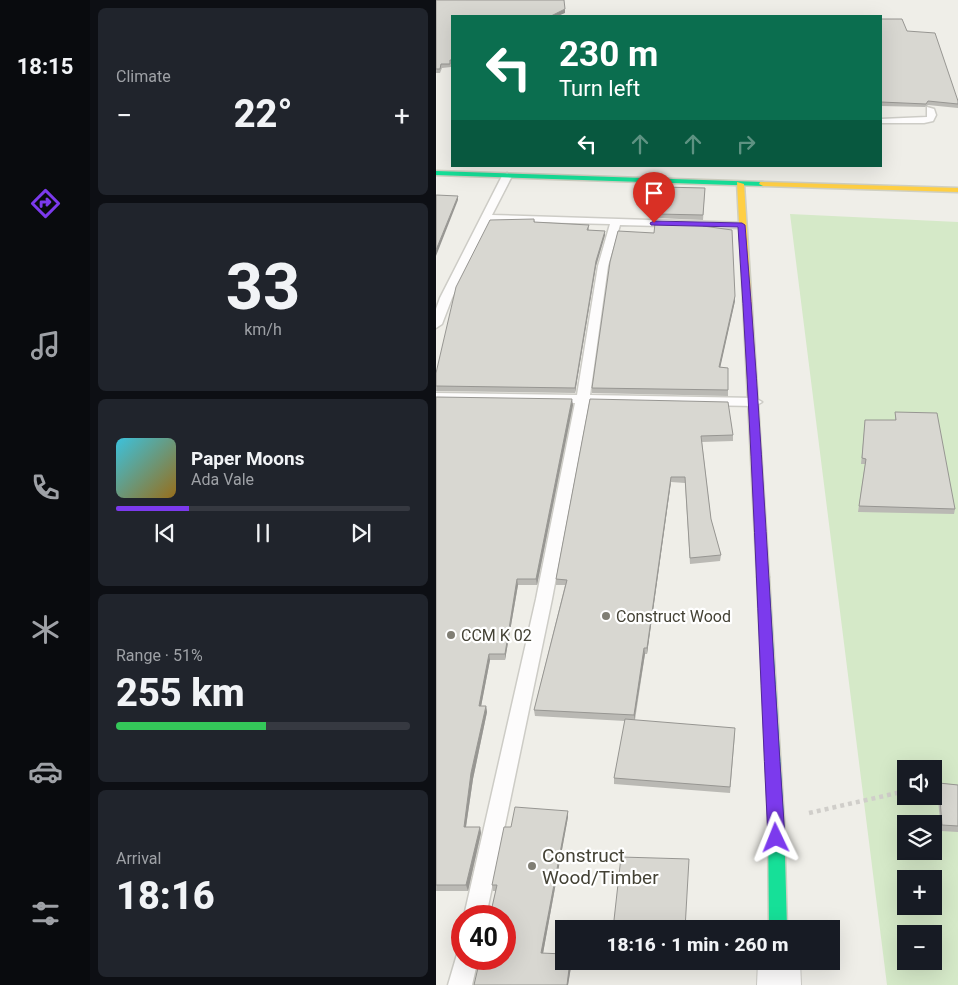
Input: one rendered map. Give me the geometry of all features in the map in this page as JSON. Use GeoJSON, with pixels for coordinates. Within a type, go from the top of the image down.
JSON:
{"type":"FeatureCollection","features":[{"type":"Feature","properties":{"kind":"street"},"geometry":{"type":"LineString","coordinates":[[436,173],[958,190]]}},
{"type":"Feature","properties":{"kind":"street"},"geometry":{"type":"LineString","coordinates":[[740,184],[755,402],[765,634],[776,820],[778,920]]}},
{"type":"Feature","properties":{"kind":"street"},"geometry":{"type":"LineString","coordinates":[[779,970],[779,985]]}},
{"type":"Feature","properties":{"kind":"lane"},"geometry":{"type":"LineString","coordinates":[[882,121],[924,121],[930,119],[932,115],[930,109]]}},
{"type":"Feature","properties":{"kind":"lane"},"geometry":{"type":"LineString","coordinates":[[436,324],[446,298],[507,176]]}},
{"type":"Feature","properties":{"kind":"lane"},"geometry":{"type":"LineString","coordinates":[[487,218],[742,225]]}},
{"type":"Feature","properties":{"kind":"lane"},"geometry":{"type":"LineString","coordinates":[[477,905],[544,599],[591,356],[595,312],[602,275],[616,222]]}},
{"type":"Feature","properties":{"kind":"lane"},"geometry":{"type":"LineString","coordinates":[[436,397],[755,402]]}},
{"type":"Feature","properties":{"kind":"lane"},"geometry":{"type":"LineString","coordinates":[[460,985],[463,970]]}},
{"type":"Feature","properties":{"kind":"path"},"geometry":{"type":"LineString","coordinates":[[776,820],[897,794]]}},
{"type":"Feature","properties":{"kind":"green space"},"geometry":{"type":"Polygon","coordinates":[[[790,214],[958,222],[958,985],[887,985],[790,214]]]}},
{"type":"Feature","properties":{"kind":"building"},"geometry":{"type":"Polygon","coordinates":[[[436,0],[564,0],[565,9],[553,15],[451,15],[450,64],[441,64],[440,69],[436,69],[436,0]]]}},
{"type":"Feature","properties":{"kind":"building"},"geometry":{"type":"Polygon","coordinates":[[[882,19],[902,19],[907,31],[935,33],[958,104],[928,101],[926,104],[882,102],[882,19]]]}},
{"type":"Feature","properties":{"kind":"building"},"geometry":{"type":"Polygon","coordinates":[[[661,187],[705,188],[703,215],[657,214],[661,187]]]}},
{"type":"Feature","properties":{"kind":"building"},"geometry":{"type":"Polygon","coordinates":[[[436,195],[458,196],[436,250],[436,195]]]}},
{"type":"Feature","properties":{"kind":"building"},"geometry":{"type":"Polygon","coordinates":[[[534,219],[534,222],[589,225],[587,230],[605,231],[596,261],[575,388],[436,386],[436,373],[456,287],[490,220],[534,219]]]}},
{"type":"Feature","properties":{"kind":"building"},"geometry":{"type":"Polygon","coordinates":[[[655,223],[703,224],[703,226],[732,230],[735,296],[719,367],[728,368],[728,390],[592,388],[610,262],[618,231],[654,233],[655,223]]]}},
{"type":"Feature","properties":{"kind":"building"},"geometry":{"type":"Polygon","coordinates":[[[436,397],[572,399],[536,579],[517,579],[505,654],[489,654],[479,706],[486,706],[471,773],[464,827],[480,827],[466,885],[436,885],[436,397]]]}},
{"type":"Feature","properties":{"kind":"building"},"geometry":{"type":"Polygon","coordinates":[[[590,399],[728,402],[733,435],[701,436],[711,519],[721,555],[690,558],[685,477],[671,477],[647,648],[644,648],[634,715],[534,710],[567,580],[556,579],[590,399]]]}},
{"type":"Feature","properties":{"kind":"building"},"geometry":{"type":"Polygon","coordinates":[[[895,412],[937,413],[955,509],[859,506],[866,459],[862,458],[865,420],[896,420],[895,412]]]}},
{"type":"Feature","properties":{"kind":"building"},"geometry":{"type":"Polygon","coordinates":[[[625,719],[735,728],[730,787],[614,778],[625,719]]]}},
{"type":"Feature","properties":{"kind":"building"},"geometry":{"type":"Polygon","coordinates":[[[942,783],[958,785],[958,826],[942,825],[942,783]]]}},
{"type":"Feature","properties":{"kind":"building","name":"Construct Wood/Timber"},"geometry":{"type":"Polygon","coordinates":[[[515,807],[568,811],[541,953],[555,954],[555,970],[569,970],[567,985],[474,985],[477,970],[516,970],[516,905],[492,905],[497,885],[492,885],[504,827],[511,827],[515,807]]]}},
{"type":"Feature","properties":{"kind":"building"},"geometry":{"type":"Polygon","coordinates":[[[621,857],[689,859],[686,920],[614,920],[621,857]]]}},
{"type":"Feature","properties":{"kind":"traffic: fast"},"geometry":{"type":"LineString","coordinates":[[436,173],[763,184]]}},
{"type":"Feature","properties":{"kind":"traffic: fast"},"geometry":{"type":"LineString","coordinates":[[763,577],[776,820],[778,920]]}},
{"type":"Feature","properties":{"kind":"traffic: slow"},"geometry":{"type":"LineString","coordinates":[[740,184],[763,577]]}},
{"type":"Feature","properties":{"kind":"traffic: slow"},"geometry":{"type":"LineString","coordinates":[[763,184],[958,190]]}},
{"type":"Feature","properties":{"kind":"place","name":"Construct Wood"},"geometry":{"type":"Point","coordinates":[606,616]}},
{"type":"Feature","properties":{"kind":"place","name":"CCM K 02"},"geometry":{"type":"Point","coordinates":[451,635]}},
{"type":"Feature","properties":{"kind":"place","name":"Construct Wood/Timber"},"geometry":{"type":"Point","coordinates":[532,866]}},
{"type":"Feature","properties":{"kind":"route"},"geometry":{"type":"LineString","coordinates":[[654,223],[742,225],[755,402],[776,838]]}}]}
